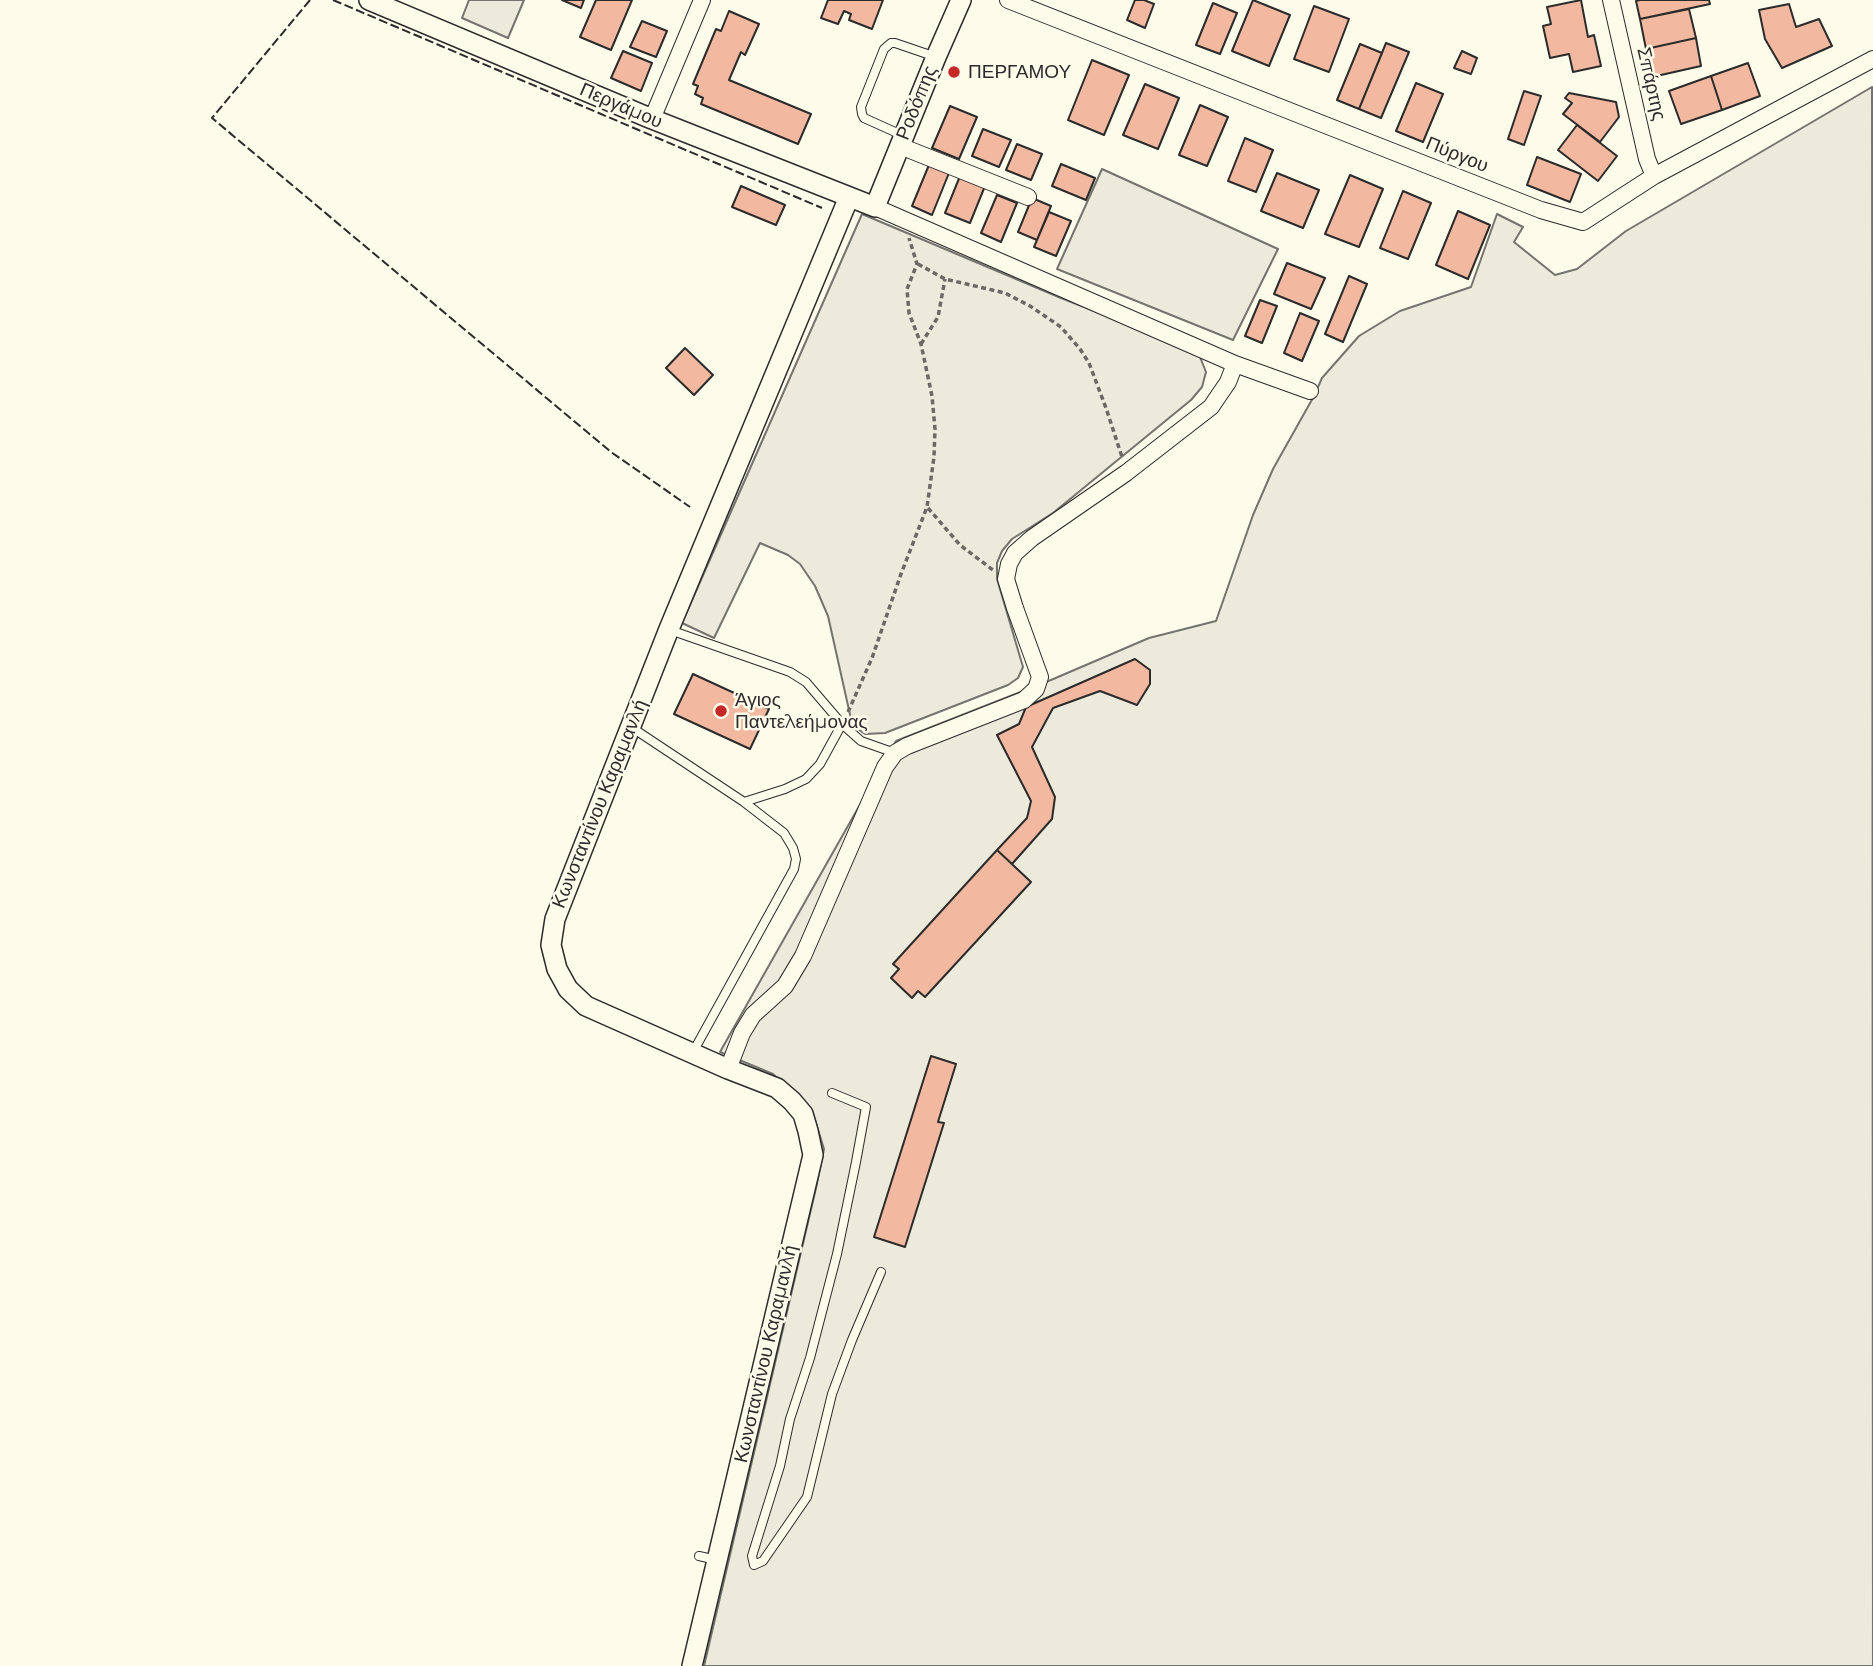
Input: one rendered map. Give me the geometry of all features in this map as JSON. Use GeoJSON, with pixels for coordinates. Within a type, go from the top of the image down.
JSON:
{"type":"FeatureCollection","features":[{"type":"Feature","properties":{"kind":"street","name":"Περγάμου"},"geometry":{"type":"LineString","coordinates":[[369,0],[652,119],[875,207]]}},
{"type":"Feature","properties":{"kind":"street"},"geometry":{"type":"LineString","coordinates":[[652,119],[702,0]]}},
{"type":"Feature","properties":{"kind":"street","name":"Ροδόπης"},"geometry":{"type":"LineString","coordinates":[[875,207],[961,0]]}},
{"type":"Feature","properties":{"kind":"street","name":"Πύργου"},"geometry":{"type":"LineString","coordinates":[[1008,0],[1541,210],[1583,222],[1654,176],[1873,59]]}},
{"type":"Feature","properties":{"kind":"street","name":"Σπάρτης"},"geometry":{"type":"LineString","coordinates":[[1611,0],[1647,159],[1654,176]]}},
{"type":"Feature","properties":{"kind":"street"},"geometry":{"type":"LineString","coordinates":[[902,141],[1028,197]]}},
{"type":"Feature","properties":{"kind":"street","name":"Κωνσταντίνου Καραμανλή"},"geometry":{"type":"LineString","coordinates":[[692,1666],[708,1558],[813,1155],[803,1114],[777,1088],[586,1006],[568,989],[557,969],[551,946],[555,919],[669,629],[849,197]]}},
{"type":"Feature","properties":{"kind":"street"},"geometry":{"type":"LineString","coordinates":[[875,207],[1235,364],[1310,391]]}},
{"type":"Feature","properties":{"kind":"street"},"geometry":{"type":"LineString","coordinates":[[728,1069],[742,1033],[753,1016],[785,986],[803,956],[885,767],[895,753],[1024,700],[1036,689],[1040,677],[1006,579],[1015,553],[1032,538],[1126,473],[1210,407],[1228,382],[1235,364]]}},
{"type":"Feature","properties":{"kind":"lane"},"geometry":{"type":"LineString","coordinates":[[902,141],[862,114],[861,107],[884,49],[895,43],[936,57]]}},
{"type":"Feature","properties":{"kind":"lane"},"geometry":{"type":"LineString","coordinates":[[669,629],[790,673],[806,682],[842,724],[861,741],[895,753]]}},
{"type":"Feature","properties":{"kind":"lane"},"geometry":{"type":"LineString","coordinates":[[744,802],[806,779],[820,764],[842,724]]}},
{"type":"Feature","properties":{"kind":"lane"},"geometry":{"type":"LineString","coordinates":[[631,727],[744,802],[784,832],[796,859],[794,869],[693,1053]]}},
{"type":"Feature","properties":{"kind":"lane"},"geometry":{"type":"LineString","coordinates":[[832,1093],[866,1107],[833,1267],[810,1358],[790,1419],[780,1466],[752,1556],[754,1566],[763,1560],[807,1497],[832,1394],[881,1272]]}},
{"type":"Feature","properties":{"kind":"path"},"geometry":{"type":"LineString","coordinates":[[842,724],[872,658],[927,507],[934,457],[932,396],[921,344],[909,313],[907,289],[917,264],[903,220]]}},
{"type":"Feature","properties":{"kind":"path"},"geometry":{"type":"LineString","coordinates":[[917,264],[945,279],[1005,293],[1061,327],[1089,363],[1116,436],[1126,473]]}},
{"type":"Feature","properties":{"kind":"path"},"geometry":{"type":"LineString","coordinates":[[921,344],[938,317],[945,279]]}},
{"type":"Feature","properties":{"kind":"path"},"geometry":{"type":"LineString","coordinates":[[927,507],[960,545],[1006,579]]}},
{"type":"Feature","properties":{"kind":"shaded area"},"geometry":{"type":"Polygon","coordinates":[[[469,0],[524,0],[508,38],[462,18],[469,0]]]}},
{"type":"Feature","properties":{"kind":"shaded area"},"geometry":{"type":"Polygon","coordinates":[[[1872,87],[1873,1666],[704,1666],[824,1149],[812,1110],[773,1074],[720,1052],[896,741],[1149,638],[1216,621],[1253,515],[1273,469],[1322,378],[1359,336],[1400,311],[1471,287],[1497,214],[1523,227],[1514,242],[1555,275],[1577,269],[1626,231],[1872,87]]]}},
{"type":"Feature","properties":{"kind":"shaded area"},"geometry":{"type":"Polygon","coordinates":[[[1102,169],[1278,249],[1233,340],[1057,269],[1102,169]]]}},
{"type":"Feature","properties":{"kind":"shaded area"},"geometry":{"type":"Polygon","coordinates":[[[862,214],[1061,298],[1187,347],[1200,357],[1206,372],[1202,387],[1191,400],[1053,513],[1012,539],[1002,551],[997,563],[997,579],[1023,667],[1018,678],[1008,685],[885,733],[865,734],[855,727],[851,719],[828,616],[815,586],[800,564],[788,555],[760,543],[714,638],[682,623],[862,214]]]}},
{"type":"Feature","properties":{"kind":"building"},"geometry":{"type":"Polygon","coordinates":[[[562,0],[584,0],[581,8],[562,0]]]}},
{"type":"Feature","properties":{"kind":"building"},"geometry":{"type":"Polygon","coordinates":[[[596,0],[632,0],[611,50],[580,37],[596,0]]]}},
{"type":"Feature","properties":{"kind":"building"},"geometry":{"type":"Polygon","coordinates":[[[828,0],[883,0],[872,29],[849,20],[851,14],[844,11],[838,24],[821,18],[828,0]]]}},
{"type":"Feature","properties":{"kind":"building"},"geometry":{"type":"Polygon","coordinates":[[[1135,0],[1154,4],[1145,28],[1127,20],[1135,0]]]}},
{"type":"Feature","properties":{"kind":"building"},"geometry":{"type":"Polygon","coordinates":[[[1253,0],[1290,15],[1269,66],[1232,51],[1253,0]]]}},
{"type":"Feature","properties":{"kind":"building"},"geometry":{"type":"Polygon","coordinates":[[[1581,0],[1588,37],[1594,35],[1601,66],[1573,72],[1569,54],[1550,58],[1543,26],[1551,24],[1547,7],[1581,0]]]}},
{"type":"Feature","properties":{"kind":"building"},"geometry":{"type":"Polygon","coordinates":[[[1709,0],[1710,4],[1640,19],[1636,1],[1709,0]]]}},
{"type":"Feature","properties":{"kind":"building"},"geometry":{"type":"Polygon","coordinates":[[[1213,3],[1237,13],[1220,54],[1196,45],[1213,3]]]}},
{"type":"Feature","properties":{"kind":"building"},"geometry":{"type":"Polygon","coordinates":[[[1789,4],[1796,27],[1819,19],[1832,46],[1782,68],[1765,39],[1759,10],[1789,4]]]}},
{"type":"Feature","properties":{"kind":"building"},"geometry":{"type":"Polygon","coordinates":[[[1314,6],[1349,19],[1329,72],[1294,59],[1314,6]]]}},
{"type":"Feature","properties":{"kind":"building"},"geometry":{"type":"Polygon","coordinates":[[[1689,9],[1696,38],[1646,49],[1640,19],[1689,9]]]}},
{"type":"Feature","properties":{"kind":"building"},"geometry":{"type":"Polygon","coordinates":[[[729,11],[759,24],[745,55],[741,52],[729,80],[811,114],[798,144],[701,104],[703,98],[695,94],[698,86],[693,84],[716,29],[721,31],[729,11]]]}},
{"type":"Feature","properties":{"kind":"building"},"geometry":{"type":"Polygon","coordinates":[[[642,21],[667,31],[656,57],[630,47],[642,21]]]}},
{"type":"Feature","properties":{"kind":"building"},"geometry":{"type":"Polygon","coordinates":[[[1696,38],[1701,66],[1652,77],[1646,49],[1696,38]]]}},
{"type":"Feature","properties":{"kind":"building"},"geometry":{"type":"Polygon","coordinates":[[[1386,43],[1409,52],[1381,118],[1359,109],[1386,43]]]}},
{"type":"Feature","properties":{"kind":"building"},"geometry":{"type":"Polygon","coordinates":[[[1360,44],[1382,53],[1359,109],[1337,100],[1360,44]]]}},
{"type":"Feature","properties":{"kind":"building"},"geometry":{"type":"Polygon","coordinates":[[[623,51],[652,63],[641,91],[611,78],[623,51]]]}},
{"type":"Feature","properties":{"kind":"building"},"geometry":{"type":"Polygon","coordinates":[[[1462,51],[1477,58],[1471,74],[1454,68],[1462,51]]]}},
{"type":"Feature","properties":{"kind":"building"},"geometry":{"type":"Polygon","coordinates":[[[1092,60],[1129,75],[1104,135],[1068,120],[1092,60]]]}},
{"type":"Feature","properties":{"kind":"building"},"geometry":{"type":"Polygon","coordinates":[[[1748,63],[1760,96],[1722,110],[1711,76],[1748,63]]]}},
{"type":"Feature","properties":{"kind":"building"},"geometry":{"type":"Polygon","coordinates":[[[1711,76],[1722,110],[1681,124],[1669,91],[1711,76]]]}},
{"type":"Feature","properties":{"kind":"building"},"geometry":{"type":"Polygon","coordinates":[[[1416,83],[1443,94],[1423,142],[1396,131],[1416,83]]]}},
{"type":"Feature","properties":{"kind":"building"},"geometry":{"type":"Polygon","coordinates":[[[1145,84],[1179,98],[1158,149],[1123,135],[1145,84]]]}},
{"type":"Feature","properties":{"kind":"building"},"geometry":{"type":"Polygon","coordinates":[[[1524,91],[1541,96],[1524,145],[1508,139],[1524,91]]]}},
{"type":"Feature","properties":{"kind":"building"},"geometry":{"type":"Polygon","coordinates":[[[1569,93],[1616,102],[1619,117],[1600,142],[1563,114],[1572,103],[1565,98],[1569,93]]]}},
{"type":"Feature","properties":{"kind":"building"},"geometry":{"type":"Polygon","coordinates":[[[1200,105],[1228,117],[1207,166],[1179,155],[1200,105]]]}},
{"type":"Feature","properties":{"kind":"building"},"geometry":{"type":"Polygon","coordinates":[[[950,106],[977,117],[959,159],[932,148],[950,106]]]}},
{"type":"Feature","properties":{"kind":"building"},"geometry":{"type":"Polygon","coordinates":[[[1577,125],[1617,156],[1598,181],[1558,150],[1577,125]]]}},
{"type":"Feature","properties":{"kind":"building"},"geometry":{"type":"Polygon","coordinates":[[[983,129],[1011,140],[999,167],[972,156],[983,129]]]}},
{"type":"Feature","properties":{"kind":"building"},"geometry":{"type":"Polygon","coordinates":[[[1245,138],[1273,150],[1256,192],[1228,181],[1245,138]]]}},
{"type":"Feature","properties":{"kind":"building"},"geometry":{"type":"Polygon","coordinates":[[[1017,144],[1042,154],[1031,180],[1006,170],[1017,144]]]}},
{"type":"Feature","properties":{"kind":"building"},"geometry":{"type":"Polygon","coordinates":[[[1537,157],[1581,174],[1570,202],[1527,185],[1537,157]]]}},
{"type":"Feature","properties":{"kind":"building"},"geometry":{"type":"Polygon","coordinates":[[[931,160],[951,168],[932,215],[912,206],[931,160]]]}},
{"type":"Feature","properties":{"kind":"building"},"geometry":{"type":"Polygon","coordinates":[[[1061,164],[1095,178],[1086,200],[1052,186],[1061,164]]]}},
{"type":"Feature","properties":{"kind":"building"},"geometry":{"type":"Polygon","coordinates":[[[1277,173],[1319,190],[1303,228],[1261,211],[1277,173]]]}},
{"type":"Feature","properties":{"kind":"building"},"geometry":{"type":"Polygon","coordinates":[[[1350,175],[1383,189],[1359,247],[1325,234],[1350,175]]]}},
{"type":"Feature","properties":{"kind":"building"},"geometry":{"type":"Polygon","coordinates":[[[960,176],[985,186],[970,223],[945,213],[960,176]]]}},
{"type":"Feature","properties":{"kind":"building"},"geometry":{"type":"Polygon","coordinates":[[[741,186],[785,205],[776,225],[732,207],[741,186]]]}},
{"type":"Feature","properties":{"kind":"building"},"geometry":{"type":"Polygon","coordinates":[[[1403,191],[1431,203],[1408,259],[1380,248],[1403,191]]]}},
{"type":"Feature","properties":{"kind":"building"},"geometry":{"type":"Polygon","coordinates":[[[997,195],[1017,203],[1001,242],[981,233],[997,195]]]}},
{"type":"Feature","properties":{"kind":"building"},"geometry":{"type":"Polygon","coordinates":[[[1032,198],[1051,206],[1037,240],[1018,232],[1032,198]]]}},
{"type":"Feature","properties":{"kind":"building"},"geometry":{"type":"Polygon","coordinates":[[[1458,211],[1490,225],[1468,279],[1436,265],[1458,211]]]}},
{"type":"Feature","properties":{"kind":"building"},"geometry":{"type":"Polygon","coordinates":[[[1049,212],[1071,221],[1056,256],[1034,247],[1049,212]]]}},
{"type":"Feature","properties":{"kind":"building"},"geometry":{"type":"Polygon","coordinates":[[[1287,263],[1325,278],[1311,309],[1274,294],[1287,263]]]}},
{"type":"Feature","properties":{"kind":"building"},"geometry":{"type":"Polygon","coordinates":[[[1349,276],[1367,284],[1343,342],[1325,334],[1349,276]]]}},
{"type":"Feature","properties":{"kind":"building"},"geometry":{"type":"Polygon","coordinates":[[[1260,300],[1277,306],[1262,343],[1245,336],[1260,300]]]}},
{"type":"Feature","properties":{"kind":"building"},"geometry":{"type":"Polygon","coordinates":[[[1300,313],[1319,321],[1302,361],[1284,353],[1300,313]]]}},
{"type":"Feature","properties":{"kind":"building"},"geometry":{"type":"Polygon","coordinates":[[[685,348],[713,375],[694,395],[666,368],[685,348]]]}},
{"type":"Feature","properties":{"kind":"building"},"geometry":{"type":"Polygon","coordinates":[[[1135,659],[1150,670],[1150,684],[1137,705],[1100,691],[1053,708],[1032,747],[1055,797],[1052,819],[1012,864],[997,850],[1027,818],[1031,801],[997,735],[1019,724],[1026,707],[1135,659]]]}},
{"type":"Feature","properties":{"kind":"building","name":"Άγιος Παντελεήμονας"},"geometry":{"type":"Polygon","coordinates":[[[693,674],[769,709],[750,749],[674,714],[693,674]]]}},
{"type":"Feature","properties":{"kind":"building"},"geometry":{"type":"Polygon","coordinates":[[[997,850],[1031,882],[925,997],[918,991],[912,998],[891,978],[899,969],[893,964],[997,850]]]}},
{"type":"Feature","properties":{"kind":"building"},"geometry":{"type":"Polygon","coordinates":[[[931,1056],[956,1064],[938,1122],[944,1123],[905,1247],[874,1237],[931,1056]]]}},
{"type":"Feature","properties":{"kind":"fence"},"geometry":{"type":"LineString","coordinates":[[310,0],[212,118],[611,452],[690,507]]}},
{"type":"Feature","properties":{"kind":"fence"},"geometry":{"type":"LineString","coordinates":[[333,0],[822,208]]}},
{"type":"Feature","properties":{"kind":"place","name":"ΠΕΡΓΑΜΟΥ"},"geometry":{"type":"Point","coordinates":[954,72]}},
{"type":"Feature","properties":{"kind":"place","name":"Άγιος Παντελεήμονας"},"geometry":{"type":"Point","coordinates":[721,711]}}]}
